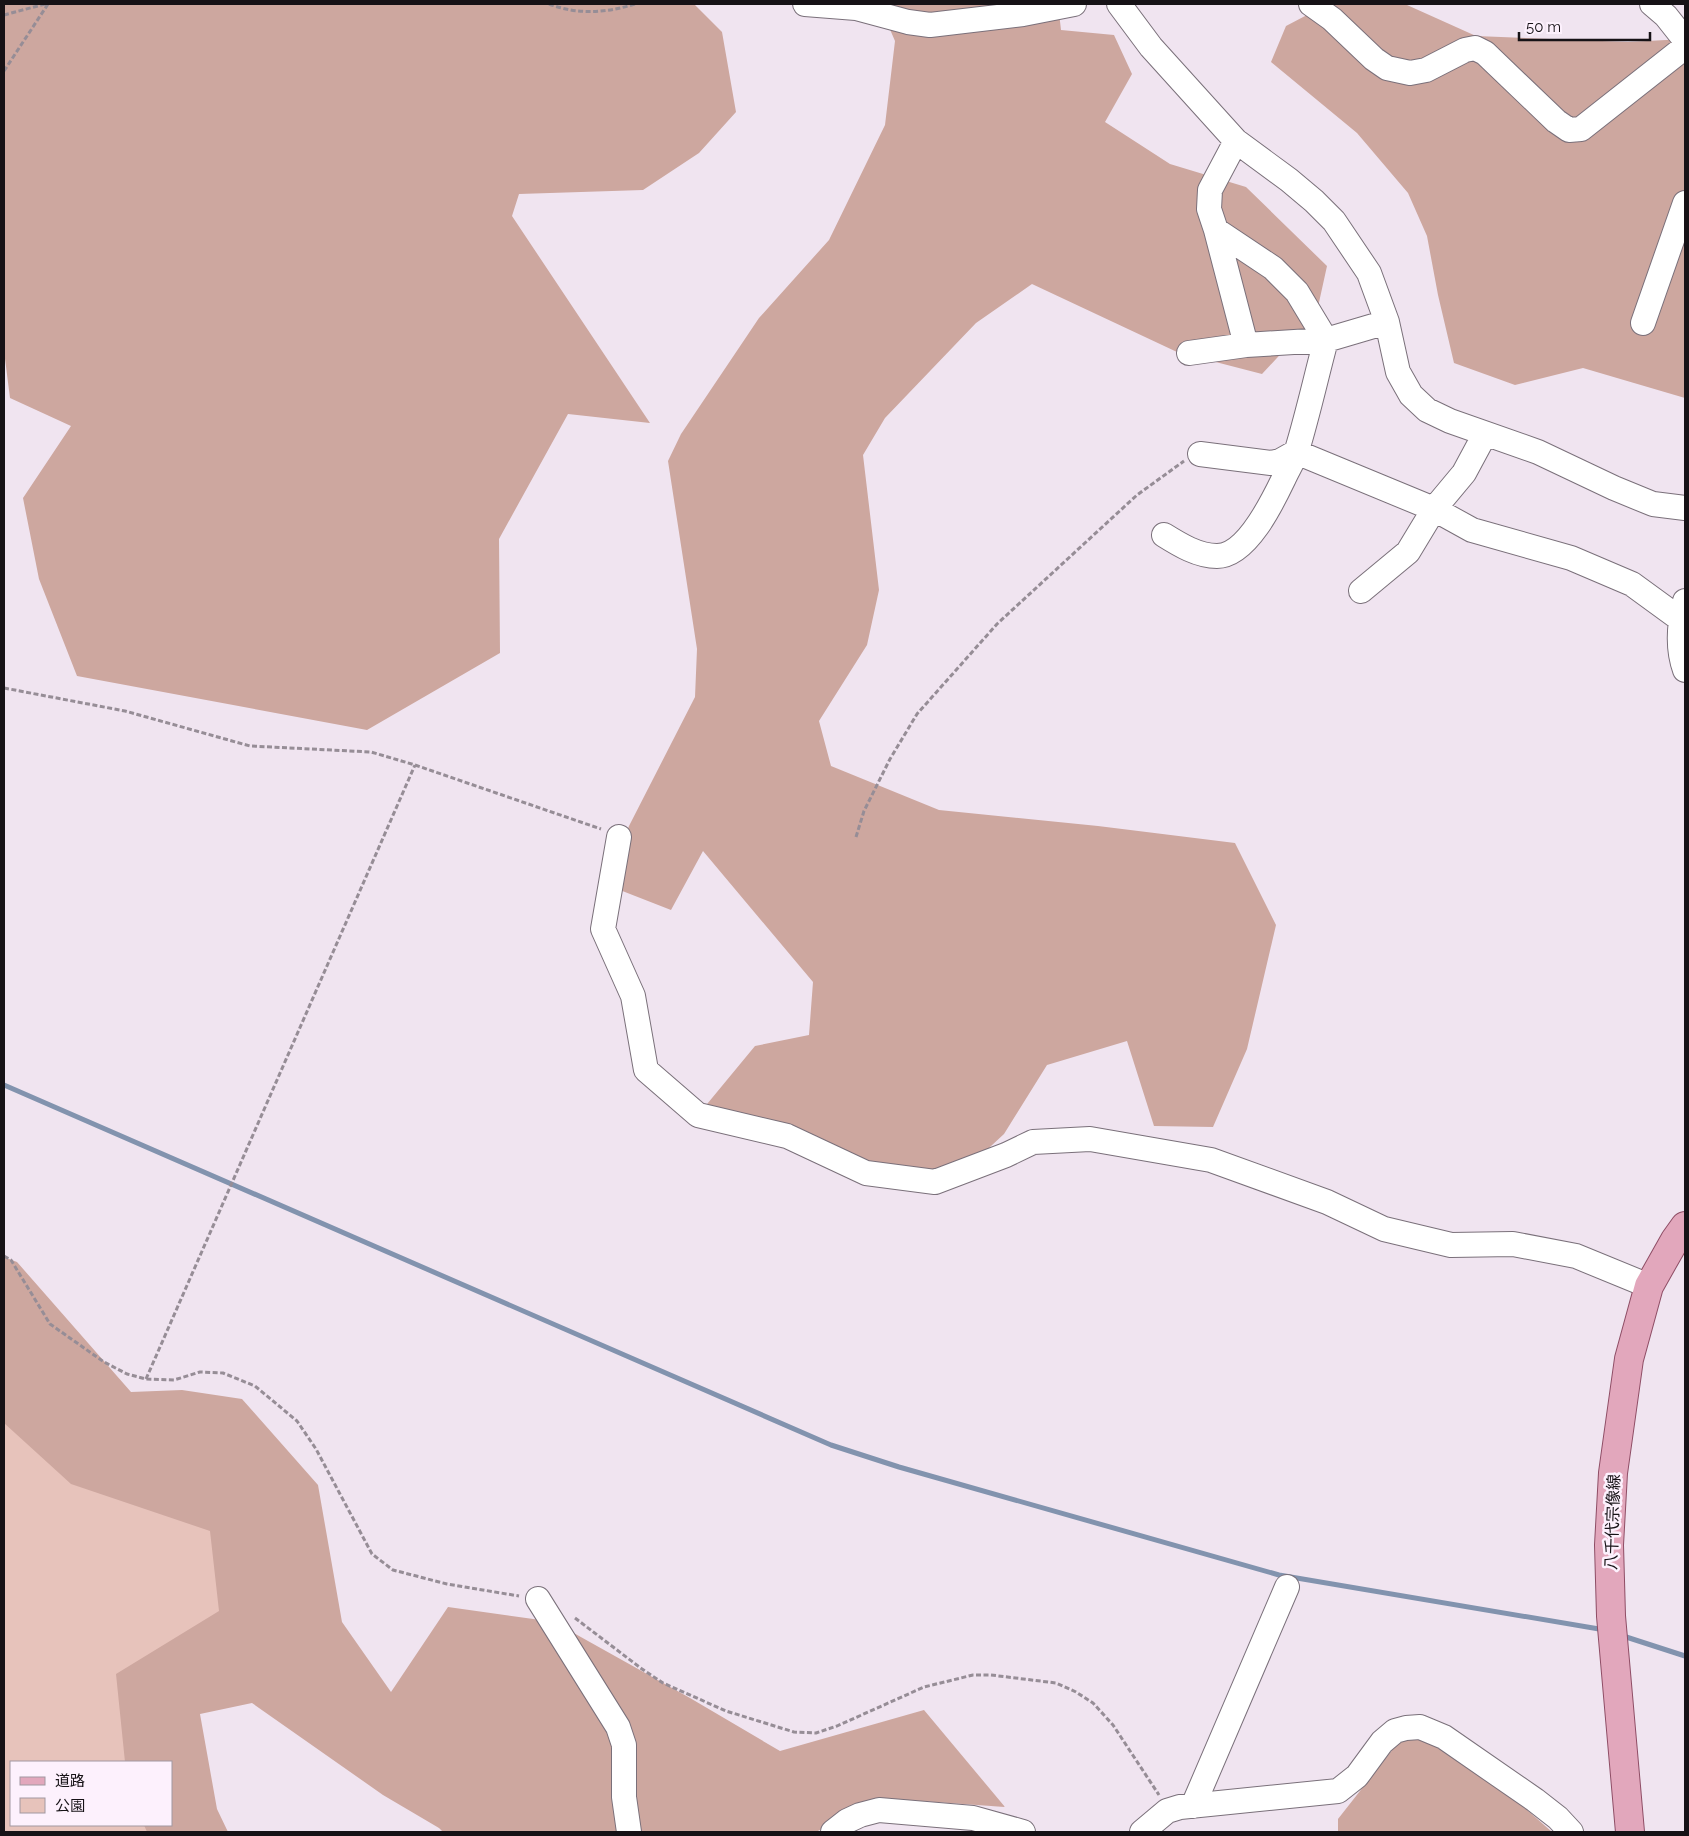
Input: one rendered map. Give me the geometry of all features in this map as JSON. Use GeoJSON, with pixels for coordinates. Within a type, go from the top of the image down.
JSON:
{"type":"FeatureCollection","features":[{"type":"Feature","properties":{"kind":"main road","name":"八千代宗像線"},"geometry":{"type":"LineString","coordinates":[[1630,1832],[1611,1616],[1609,1545],[1613,1473],[1629,1359],[1649,1286],[1685,1226]]}},
{"type":"Feature","properties":{"kind":"street"},"geometry":{"type":"LineString","coordinates":[[805,4],[856,8],[908,22],[930,25],[1023,14],[1074,4]]}},
{"type":"Feature","properties":{"kind":"street"},"geometry":{"type":"LineString","coordinates":[[1119,4],[1151,47],[1236,141],[1290,180],[1334,221],[1369,274],[1387,322],[1398,372],[1411,395],[1427,410],[1450,421],[1538,452],[1653,504],[1685,508]]}},
{"type":"Feature","properties":{"kind":"street"},"geometry":{"type":"LineString","coordinates":[[1311,4],[1332,18],[1374,59],[1388,68],[1410,73],[1426,70],[1464,50],[1475,48],[1485,53],[1556,121],[1569,130],[1581,129],[1685,47]]}},
{"type":"Feature","properties":{"kind":"street"},"geometry":{"type":"LineString","coordinates":[[1652,4],[1666,16],[1685,40]]}},
{"type":"Feature","properties":{"kind":"street"},"geometry":{"type":"LineString","coordinates":[[1236,141],[1210,190],[1209,209],[1246,345]]}},
{"type":"Feature","properties":{"kind":"street"},"geometry":{"type":"LineString","coordinates":[[1643,323],[1685,203]]}},
{"type":"Feature","properties":{"kind":"street"},"geometry":{"type":"LineString","coordinates":[[1164,536],[1199,552],[1218,556],[1234,551],[1254,531],[1269,509],[1296,452],[1326,340],[1297,292],[1273,268],[1216,230]]}},
{"type":"Feature","properties":{"kind":"street"},"geometry":{"type":"LineString","coordinates":[[1189,353],[1246,345],[1326,340],[1387,322]]}},
{"type":"Feature","properties":{"kind":"street"},"geometry":{"type":"LineString","coordinates":[[1361,591],[1408,552],[1434,509],[1464,473],[1485,434]]}},
{"type":"Feature","properties":{"kind":"street"},"geometry":{"type":"LineString","coordinates":[[1200,454],[1271,464],[1296,452]]}},
{"type":"Feature","properties":{"kind":"street"},"geometry":{"type":"LineString","coordinates":[[1296,452],[1434,509],[1472,530],[1571,558],[1632,584],[1683,610],[1680,642],[1685,670]]}},
{"type":"Feature","properties":{"kind":"street"},"geometry":{"type":"LineString","coordinates":[[619,837],[603,929],[633,996],[646,1070],[698,1115],[786,1136],[866,1173],[935,1182],[1006,1155],[1033,1142],[1090,1139],[1211,1160],[1327,1202],[1384,1229],[1450,1245],[1513,1244],[1576,1256],[1649,1286]]}},
{"type":"Feature","properties":{"kind":"street"},"geometry":{"type":"LineString","coordinates":[[1193,1806],[1286,1587]]}},
{"type":"Feature","properties":{"kind":"street"},"geometry":{"type":"LineString","coordinates":[[538,1599],[618,1727],[624,1745],[624,1797],[629,1832]]}},
{"type":"Feature","properties":{"kind":"street"},"geometry":{"type":"LineString","coordinates":[[1142,1832],[1167,1811],[1180,1807],[1338,1790],[1357,1776],[1382,1742],[1395,1731],[1420,1726],[1444,1737],[1528,1794],[1558,1818],[1571,1832]]}},
{"type":"Feature","properties":{"kind":"street"},"geometry":{"type":"LineString","coordinates":[[833,1832],[847,1821],[879,1810],[973,1818],[1023,1832]]}},
{"type":"Feature","properties":{"kind":"path"},"geometry":{"type":"LineString","coordinates":[[4,16],[46,4]]}},
{"type":"Feature","properties":{"kind":"path"},"geometry":{"type":"LineString","coordinates":[[4,70],[46,4]]}},
{"type":"Feature","properties":{"kind":"path"},"geometry":{"type":"LineString","coordinates":[[548,4],[587,13],[619,9],[636,4]]}},
{"type":"Feature","properties":{"kind":"path"},"geometry":{"type":"LineString","coordinates":[[856,837],[864,811],[890,759],[917,714],[991,631],[1137,495],[1180,462],[1200,454]]}},
{"type":"Feature","properties":{"kind":"path"},"geometry":{"type":"LineString","coordinates":[[4,688],[124,711],[250,746],[371,752],[415,765],[606,830],[619,837]]}},
{"type":"Feature","properties":{"kind":"path"},"geometry":{"type":"LineString","coordinates":[[146,1379],[415,765]]}},
{"type":"Feature","properties":{"kind":"path"},"geometry":{"type":"LineString","coordinates":[[4,1256],[11,1260],[50,1324],[104,1362],[127,1374],[146,1379],[174,1380],[200,1372],[223,1373],[254,1386],[296,1421],[316,1449],[372,1554],[393,1570],[447,1584],[538,1599]]}},
{"type":"Feature","properties":{"kind":"path"},"geometry":{"type":"LineString","coordinates":[[568,1613],[642,1670],[663,1683],[726,1711],[794,1732],[816,1733],[837,1726],[924,1687],[973,1675],[991,1675],[1056,1683],[1076,1692],[1093,1703],[1113,1725],[1158,1793],[1167,1811]]}},
{"type":"Feature","properties":{"kind":"green space"},"geometry":{"type":"Polygon","coordinates":[[[4,1383],[261,1524],[200,1714],[189,1832],[4,1832],[4,1383]]]}},
{"type":"Feature","properties":{"kind":"shaded area"},"geometry":{"type":"Polygon","coordinates":[[[4,4],[694,4],[722,32],[736,112],[699,153],[643,190],[519,194],[512,216],[650,423],[568,414],[499,539],[500,653],[367,730],[77,676],[39,579],[23,498],[71,426],[10,398],[4,351],[4,4]]]}},
{"type":"Feature","properties":{"kind":"shaded area"},"geometry":{"type":"Polygon","coordinates":[[[879,4],[1058,4],[1061,30],[1114,35],[1132,74],[1105,122],[1170,164],[1246,187],[1327,266],[1316,316],[1262,374],[1177,352],[1032,284],[976,323],[885,418],[863,455],[879,590],[867,645],[819,721],[831,766],[939,810],[1098,826],[1235,843],[1276,925],[1247,1049],[1213,1127],[1154,1126],[1127,1041],[1047,1065],[1004,1134],[964,1171],[883,1168],[698,1115],[755,1046],[809,1035],[813,982],[703,851],[671,910],[607,885],[629,826],[695,697],[697,649],[668,461],[681,434],[759,318],[829,240],[885,125],[895,41],[879,4]]]}},
{"type":"Feature","properties":{"kind":"shaded area"},"geometry":{"type":"Polygon","coordinates":[[[1328,4],[1407,5],[1476,36],[1628,42],[1685,39],[1685,398],[1583,368],[1515,385],[1454,363],[1438,295],[1427,236],[1408,193],[1357,133],[1271,62],[1286,26],[1328,4]]]}},
{"type":"Feature","properties":{"kind":"shaded area"},"geometry":{"type":"Polygon","coordinates":[[[4,1257],[17,1262],[131,1392],[182,1390],[242,1399],[318,1485],[342,1622],[391,1692],[448,1607],[562,1623],[554,1622],[780,1751],[924,1710],[1005,1807],[879,1798],[816,1832],[443,1832],[383,1795],[252,1703],[200,1714],[217,1809],[228,1832],[147,1832],[144,1826],[172,1826],[172,1761],[125,1761],[116,1674],[219,1611],[210,1531],[71,1484],[4,1423],[4,1257]]]}},
{"type":"Feature","properties":{"kind":"shaded area"},"geometry":{"type":"Polygon","coordinates":[[[1444,1737],[1552,1832],[1338,1832],[1338,1819],[1400,1740],[1444,1737]]]}},
{"type":"Feature","properties":{"kind":"waterway"},"geometry":{"type":"LineString","coordinates":[[4,1085],[831,1445],[899,1467],[1279,1575],[1605,1630]]}},
{"type":"Feature","properties":{"kind":"waterway"},"geometry":{"type":"LineString","coordinates":[[1620,1635],[1685,1656]]}}]}
